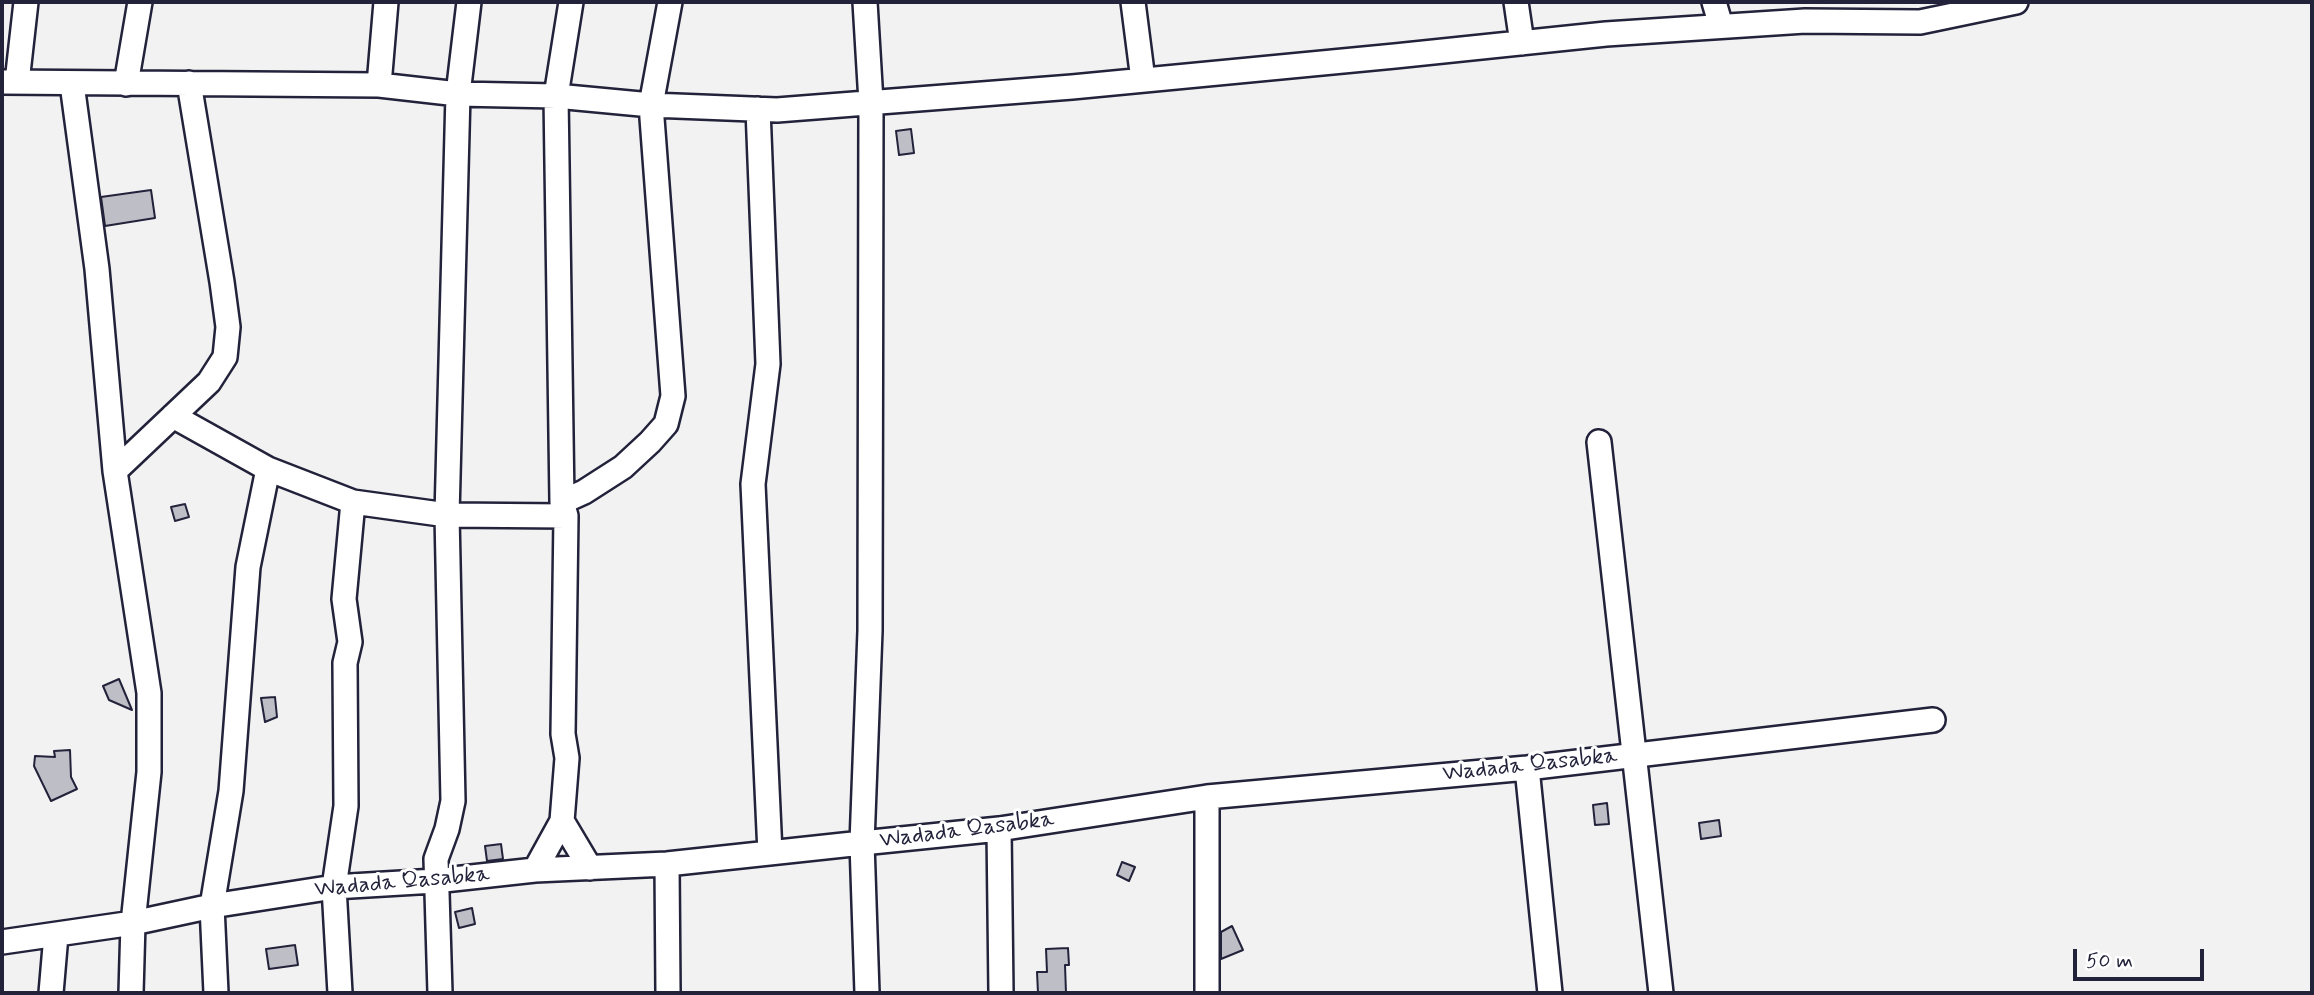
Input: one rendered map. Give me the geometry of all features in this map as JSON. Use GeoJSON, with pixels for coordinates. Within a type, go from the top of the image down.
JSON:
{"type":"FeatureCollection","features":[{"type":"Feature","properties":{"kind":"street"},"geometry":{"type":"LineString","coordinates":[[26,2],[9,82],[379,85],[458,94],[556,96],[651,105],[758,109],[1143,80],[1606,34],[1805,21],[1920,22],[2016,2]]}},
{"type":"Feature","properties":{"kind":"street"},"geometry":{"type":"LineString","coordinates":[[126,83],[140,2]]}},
{"type":"Feature","properties":{"kind":"street"},"geometry":{"type":"LineString","coordinates":[[379,85],[386,2]]}},
{"type":"Feature","properties":{"kind":"street"},"geometry":{"type":"LineString","coordinates":[[440,993],[436,859],[447,829],[453,801],[447,515],[458,94],[470,2]]}},
{"type":"Feature","properties":{"kind":"street"},"geometry":{"type":"LineString","coordinates":[[535,870],[562,821],[567,758],[564,734],[564,509],[556,96],[571,2]]}},
{"type":"Feature","properties":{"kind":"street"},"geometry":{"type":"LineString","coordinates":[[173,416],[268,469],[352,502],[447,515],[564,509],[583,492],[623,467],[666,424],[673,396],[651,105],[670,2]]}},
{"type":"Feature","properties":{"kind":"street"},"geometry":{"type":"LineString","coordinates":[[865,2],[872,102],[870,631],[862,844],[867,993]]}},
{"type":"Feature","properties":{"kind":"street"},"geometry":{"type":"LineString","coordinates":[[1133,2],[1143,80]]}},
{"type":"Feature","properties":{"kind":"street"},"geometry":{"type":"LineString","coordinates":[[1516,2],[1522,43]]}},
{"type":"Feature","properties":{"kind":"street"},"geometry":{"type":"LineString","coordinates":[[1714,2],[1721,26]]}},
{"type":"Feature","properties":{"kind":"street"},"geometry":{"type":"LineString","coordinates":[[115,471],[209,382],[225,357],[228,327],[189,83]]}},
{"type":"Feature","properties":{"kind":"street"},"geometry":{"type":"LineString","coordinates":[[72,84],[97,269],[115,471],[149,693],[149,772],[133,923],[131,993]]}},
{"type":"Feature","properties":{"kind":"street"},"geometry":{"type":"LineString","coordinates":[[758,109],[768,364],[753,484],[770,853]]}},
{"type":"Feature","properties":{"kind":"street"},"geometry":{"type":"LineString","coordinates":[[1599,442],[1661,993]]}},
{"type":"Feature","properties":{"kind":"street"},"geometry":{"type":"LineString","coordinates":[[216,993],[212,906],[231,791],[248,567],[268,469]]}},
{"type":"Feature","properties":{"kind":"street"},"geometry":{"type":"LineString","coordinates":[[340,993],[334,887],[346,806],[345,663],[350,642],[344,599],[352,502]]}},
{"type":"Feature","properties":{"kind":"street","name":"Wadada Qasabka"},"geometry":{"type":"LineString","coordinates":[[2,942],[133,923],[212,906],[334,887],[435,881],[535,870],[667,864],[862,844],[999,829],[1207,797],[1527,768],[1933,720]]}},
{"type":"Feature","properties":{"kind":"street"},"geometry":{"type":"LineString","coordinates":[[1527,768],[1550,993]]}},
{"type":"Feature","properties":{"kind":"street"},"geometry":{"type":"LineString","coordinates":[[1207,797],[1207,993]]}},
{"type":"Feature","properties":{"kind":"street"},"geometry":{"type":"LineString","coordinates":[[562,821],[590,868]]}},
{"type":"Feature","properties":{"kind":"street"},"geometry":{"type":"LineString","coordinates":[[999,829],[1002,993]]}},
{"type":"Feature","properties":{"kind":"street"},"geometry":{"type":"LineString","coordinates":[[667,864],[668,993]]}},
{"type":"Feature","properties":{"kind":"street"},"geometry":{"type":"LineString","coordinates":[[51,993],[56,935]]}},
{"type":"Feature","properties":{"kind":"building"},"geometry":{"type":"Polygon","coordinates":[[[911,129],[914,153],[899,155],[896,131],[911,129]]]}},
{"type":"Feature","properties":{"kind":"building"},"geometry":{"type":"Polygon","coordinates":[[[151,190],[155,218],[105,226],[101,197],[151,190]]]}},
{"type":"Feature","properties":{"kind":"building"},"geometry":{"type":"Polygon","coordinates":[[[185,504],[189,517],[175,521],[171,507],[185,504]]]}},
{"type":"Feature","properties":{"kind":"building"},"geometry":{"type":"Polygon","coordinates":[[[119,679],[132,710],[109,700],[103,686],[119,679]]]}},
{"type":"Feature","properties":{"kind":"building"},"geometry":{"type":"Polygon","coordinates":[[[275,697],[277,717],[265,722],[261,698],[275,697]]]}},
{"type":"Feature","properties":{"kind":"building"},"geometry":{"type":"Polygon","coordinates":[[[70,750],[71,777],[77,789],[51,801],[34,766],[35,756],[55,757],[54,751],[70,750]]]}},
{"type":"Feature","properties":{"kind":"building"},"geometry":{"type":"Polygon","coordinates":[[[1607,803],[1609,824],[1595,825],[1593,805],[1607,803]]]}},
{"type":"Feature","properties":{"kind":"building"},"geometry":{"type":"Polygon","coordinates":[[[1719,820],[1721,836],[1701,839],[1699,823],[1719,820]]]}},
{"type":"Feature","properties":{"kind":"building"},"geometry":{"type":"Polygon","coordinates":[[[501,844],[503,859],[487,861],[485,846],[501,844]]]}},
{"type":"Feature","properties":{"kind":"building"},"geometry":{"type":"Polygon","coordinates":[[[1122,862],[1135,867],[1129,881],[1117,875],[1122,862]]]}},
{"type":"Feature","properties":{"kind":"building"},"geometry":{"type":"Polygon","coordinates":[[[472,908],[475,924],[459,928],[455,912],[472,908]]]}},
{"type":"Feature","properties":{"kind":"building"},"geometry":{"type":"Polygon","coordinates":[[[1232,926],[1243,950],[1221,959],[1221,932],[1232,926]]]}},
{"type":"Feature","properties":{"kind":"building"},"geometry":{"type":"Polygon","coordinates":[[[295,945],[298,965],[269,969],[266,949],[295,945]]]}},
{"type":"Feature","properties":{"kind":"building"},"geometry":{"type":"Polygon","coordinates":[[[1068,948],[1069,965],[1065,965],[1066,993],[1038,993],[1037,972],[1047,972],[1046,949],[1068,948]]]}}]}
